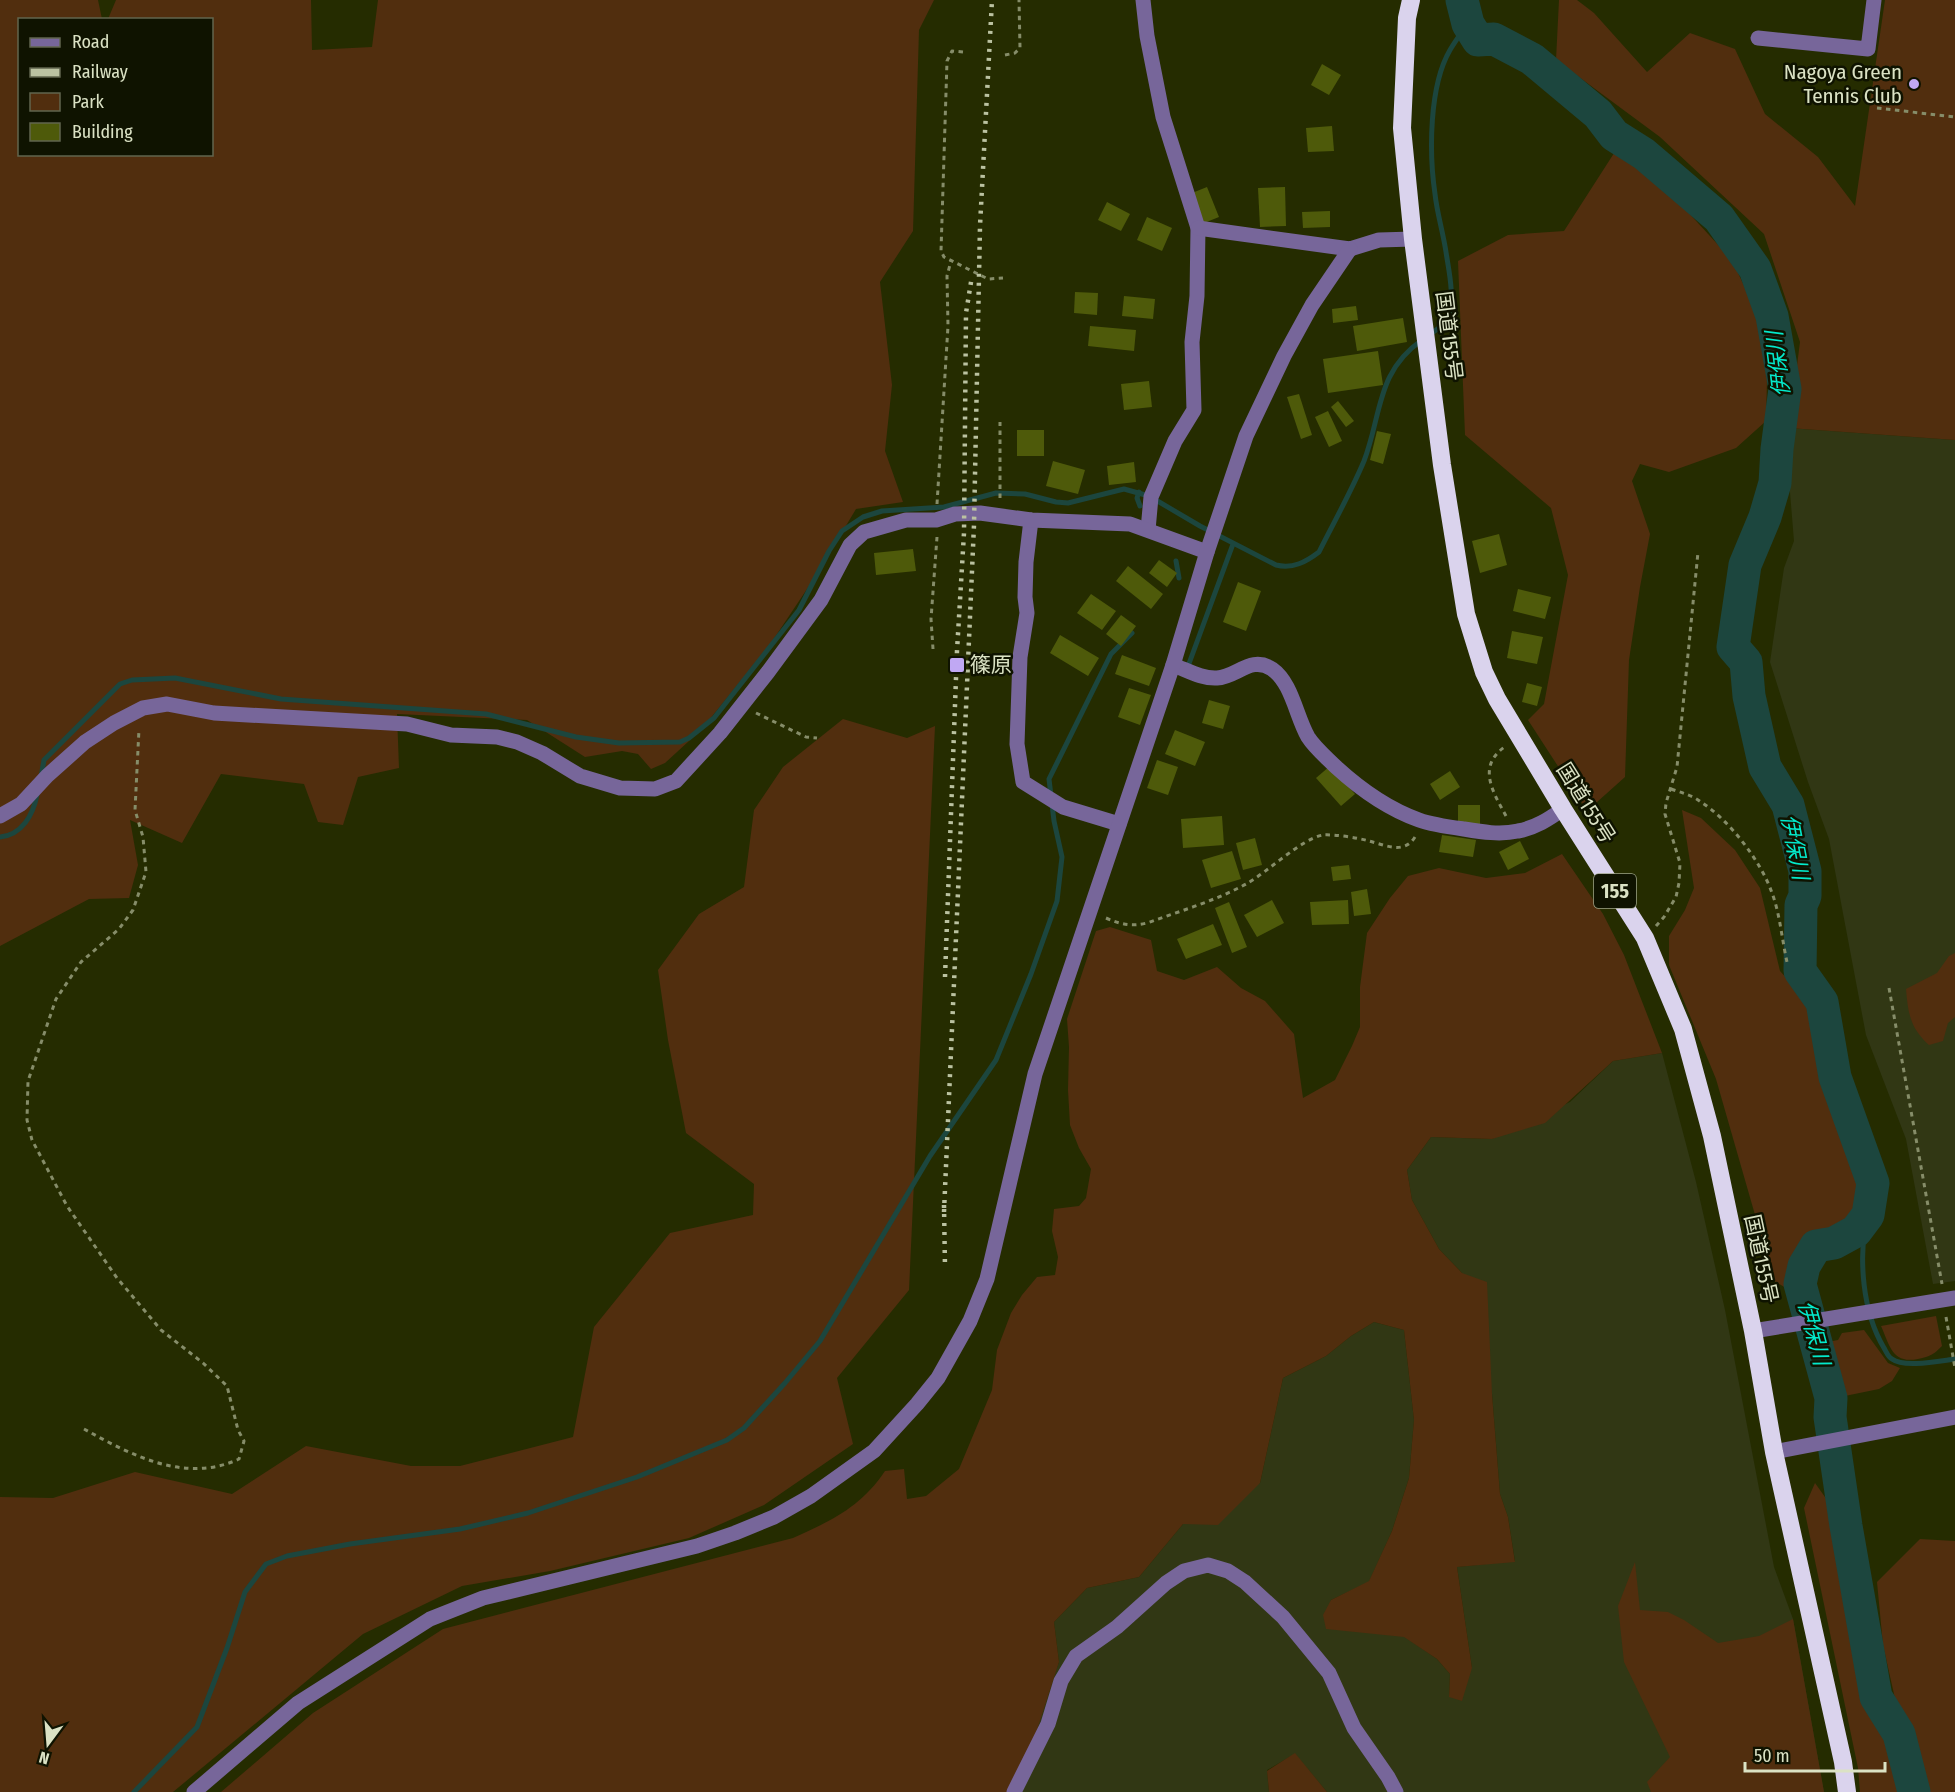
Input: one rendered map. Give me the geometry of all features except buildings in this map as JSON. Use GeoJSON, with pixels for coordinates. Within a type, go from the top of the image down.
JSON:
{"type":"FeatureCollection","features":[{"type":"Feature","properties":{"kind":"highway","name":"国道155号"},"geometry":{"type":"LineString","coordinates":[[1411,0],[1407,18],[1402,79],[1402,128],[1413,239],[1442,465],[1466,614],[1484,672],[1520,739],[1645,938],[1683,1029],[1712,1136],[1753,1331],[1774,1452],[1843,1762],[1847,1792]]}},
{"type":"Feature","properties":{"kind":"street"},"geometry":{"type":"LineString","coordinates":[[1143,0],[1147,36],[1163,117],[1198,228],[1197,296],[1192,342],[1194,410],[1175,441],[1151,496],[1148,530]]}},
{"type":"Feature","properties":{"kind":"street"},"geometry":{"type":"LineString","coordinates":[[1758,38],[1868,49],[1874,0]]}},
{"type":"Feature","properties":{"kind":"street"},"geometry":{"type":"LineString","coordinates":[[1198,228],[1350,249],[1380,240],[1413,239]]}},
{"type":"Feature","properties":{"kind":"street"},"geometry":{"type":"LineString","coordinates":[[194,1792],[298,1703],[430,1619],[483,1598],[697,1546],[774,1517],[811,1496],[874,1451],[938,1378],[966,1329],[983,1290],[997,1243],[1035,1074],[1173,665],[1207,552],[1246,436],[1284,356],[1312,305],[1350,249]]}},
{"type":"Feature","properties":{"kind":"street"},"geometry":{"type":"LineString","coordinates":[[0,816],[21,804],[47,776],[85,742],[143,708],[167,704],[214,713],[407,724],[451,735],[497,737],[517,742],[542,753],[580,776],[620,788],[655,789],[676,781],[740,708],[821,600],[850,545],[864,532],[906,520],[936,520],[955,514],[980,513],[1030,520],[1130,524],[1207,552]]}},
{"type":"Feature","properties":{"kind":"street"},"geometry":{"type":"LineString","coordinates":[[1030,520],[1026,562],[1027,613],[1020,657],[1017,744],[1023,782],[1064,807],[1119,824]]}},
{"type":"Feature","properties":{"kind":"street"},"geometry":{"type":"LineString","coordinates":[[1173,665],[1213,678],[1234,673],[1252,664],[1262,664],[1272,669],[1286,688],[1308,737],[1319,752],[1349,779],[1374,797],[1421,821],[1485,833],[1512,832],[1535,826],[1563,809]]}},
{"type":"Feature","properties":{"kind":"street"},"geometry":{"type":"LineString","coordinates":[[1753,1331],[1949,1299]]}},
{"type":"Feature","properties":{"kind":"street"},"geometry":{"type":"LineString","coordinates":[[1774,1452],[1955,1417]]}},
{"type":"Feature","properties":{"kind":"street"},"geometry":{"type":"LineString","coordinates":[[1014,1792],[1048,1724],[1061,1681],[1076,1656],[1117,1627],[1166,1583],[1184,1571],[1208,1565],[1228,1571],[1245,1582],[1283,1617],[1329,1673],[1354,1728],[1396,1792]]}},
{"type":"Feature","properties":{"kind":"path"},"geometry":{"type":"LineString","coordinates":[[1005,55],[1015,53],[1020,48],[1019,0]]}},
{"type":"Feature","properties":{"kind":"path"},"geometry":{"type":"LineString","coordinates":[[963,52],[952,51],[947,60],[941,251],[951,261],[988,279],[1003,278]]}},
{"type":"Feature","properties":{"kind":"path"},"geometry":{"type":"LineString","coordinates":[[1877,108],[1955,117]]}},
{"type":"Feature","properties":{"kind":"path"},"geometry":{"type":"LineString","coordinates":[[933,649],[931,619],[948,326],[947,276],[951,261]]}},
{"type":"Feature","properties":{"kind":"path"},"geometry":{"type":"LineString","coordinates":[[996,516],[1000,499],[1000,422]]}},
{"type":"Feature","properties":{"kind":"path"},"geometry":{"type":"LineString","coordinates":[[1645,938],[1664,917],[1676,897],[1679,883],[1680,863],[1665,814],[1677,767],[1698,552]]}},
{"type":"Feature","properties":{"kind":"path"},"geometry":{"type":"LineString","coordinates":[[740,708],[762,715],[806,737],[817,738]]}},
{"type":"Feature","properties":{"kind":"path"},"geometry":{"type":"LineString","coordinates":[[84,1429],[155,1463],[187,1469],[225,1466],[239,1459],[244,1441],[238,1430],[227,1386],[203,1363],[161,1330],[117,1278],[67,1206],[32,1140],[27,1120],[28,1081],[56,999],[81,962],[119,929],[133,910],[146,872],[143,837],[135,810],[140,733],[136,712]]}},
{"type":"Feature","properties":{"kind":"path"},"geometry":{"type":"LineString","coordinates":[[1512,832],[1489,784],[1489,776],[1490,765],[1495,756],[1503,748],[1520,739]]}},
{"type":"Feature","properties":{"kind":"path"},"geometry":{"type":"LineString","coordinates":[[1670,789],[1690,795],[1703,803],[1714,812],[1749,852],[1765,876],[1773,895],[1787,962]]}},
{"type":"Feature","properties":{"kind":"path"},"geometry":{"type":"LineString","coordinates":[[1090,912],[1122,924],[1135,926],[1147,923],[1247,884],[1277,864],[1298,846],[1323,835],[1368,840],[1394,849],[1413,841],[1421,821]]}},
{"type":"Feature","properties":{"kind":"path"},"geometry":{"type":"LineString","coordinates":[[1889,988],[1942,1285],[1949,1299],[1955,1368]]}},
{"type":"Feature","properties":{"kind":"shaded area"},"geometry":{"type":"Polygon","coordinates":[[[1789,428],[1955,440],[1955,1281],[1933,1284],[1906,1139],[1866,1035],[1829,839],[1808,782],[1770,662],[1784,568],[1794,541],[1789,480],[1789,428]]]}},
{"type":"Feature","properties":{"kind":"shaded area"},"geometry":{"type":"Polygon","coordinates":[[[1662,1053],[1696,1182],[1725,1310],[1774,1567],[1793,1619],[1824,1792],[1327,1792],[1295,1754],[1267,1770],[1269,1792],[1009,1792],[1059,1662],[1054,1622],[1087,1588],[1139,1577],[1183,1524],[1260,1483],[1283,1378],[1326,1356],[1351,1336],[1374,1322],[1404,1330],[1414,1420],[1409,1478],[1392,1531],[1369,1582],[1331,1600],[1326,1628],[1404,1636],[1437,1659],[1450,1674],[1449,1697],[1472,1668],[1457,1567],[1515,1561],[1508,1517],[1500,1494],[1492,1394],[1462,1273],[1439,1249],[1412,1200],[1407,1170],[1431,1137],[1492,1139],[1570,1102],[1613,1061],[1662,1053]]]}},
{"type":"Feature","properties":{"kind":"green space"},"geometry":{"type":"Polygon","coordinates":[[[0,0],[98,0],[102,18],[18,18],[18,156],[213,156],[213,18],[108,18],[116,0],[311,0],[312,50],[372,47],[378,0],[934,0],[919,30],[913,231],[880,282],[892,385],[885,451],[903,502],[856,509],[817,574],[769,646],[701,730],[665,763],[651,769],[638,754],[622,751],[585,757],[527,720],[397,714],[399,768],[358,777],[343,825],[318,822],[304,784],[221,774],[182,843],[130,820],[138,865],[129,898],[89,899],[0,946],[0,0]]]}},
{"type":"Feature","properties":{"kind":"green space"},"geometry":{"type":"Polygon","coordinates":[[[1559,0],[1577,0],[1594,13],[1647,72],[1690,33],[1735,49],[1765,114],[1818,157],[1855,206],[1885,0],[1955,0],[1955,440],[1789,428],[1800,342],[1764,234],[1660,137],[1556,60],[1559,0]]]}},
{"type":"Feature","properties":{"kind":"green space"},"geometry":{"type":"Polygon","coordinates":[[[1618,147],[1675,198],[1732,260],[1768,337],[1766,421],[1736,448],[1669,472],[1640,464],[1632,481],[1650,534],[1629,660],[1625,777],[1587,811],[1528,720],[1544,704],[1568,575],[1551,508],[1465,435],[1458,261],[1508,235],[1564,231],[1618,147]]]}},
{"type":"Feature","properties":{"kind":"green space"},"geometry":{"type":"Polygon","coordinates":[[[843,719],[907,738],[935,726],[909,1290],[837,1378],[853,1444],[764,1505],[689,1538],[550,1571],[462,1586],[363,1634],[173,1792],[0,1792],[0,1497],[53,1498],[135,1472],[232,1494],[306,1446],[411,1466],[460,1466],[573,1437],[594,1327],[670,1233],[753,1215],[754,1184],[686,1133],[668,1040],[658,970],[699,914],[744,887],[754,810],[783,767],[843,719]]]}},
{"type":"Feature","properties":{"kind":"green space"},"geometry":{"type":"Polygon","coordinates":[[[1682,810],[1701,818],[1735,850],[1760,888],[1780,971],[1813,1000],[1822,1053],[1839,1118],[1856,1165],[1861,1190],[1860,1214],[1850,1226],[1833,1237],[1817,1240],[1798,1259],[1791,1291],[1774,1281],[1716,1079],[1669,965],[1669,936],[1685,910],[1694,888],[1682,810]]]}},
{"type":"Feature","properties":{"kind":"green space"},"geometry":{"type":"Polygon","coordinates":[[[1562,854],[1603,914],[1624,955],[1662,1053],[1613,1061],[1545,1123],[1492,1139],[1431,1137],[1407,1170],[1412,1200],[1439,1249],[1462,1273],[1487,1282],[1492,1394],[1500,1494],[1508,1517],[1515,1562],[1457,1567],[1472,1668],[1462,1701],[1449,1697],[1450,1674],[1437,1659],[1404,1637],[1326,1629],[1323,1615],[1331,1600],[1369,1581],[1392,1531],[1409,1478],[1414,1420],[1404,1330],[1374,1322],[1351,1336],[1326,1356],[1283,1378],[1260,1483],[1218,1525],[1183,1524],[1139,1577],[1087,1588],[1054,1622],[1059,1662],[1034,1739],[1009,1792],[221,1792],[313,1713],[443,1629],[793,1538],[832,1519],[855,1504],[876,1484],[885,1471],[904,1469],[907,1499],[926,1496],[959,1469],[992,1390],[997,1350],[1011,1313],[1037,1277],[1055,1275],[1058,1257],[1052,1231],[1054,1209],[1079,1206],[1086,1198],[1091,1169],[1070,1125],[1067,1019],[1096,931],[1110,927],[1151,940],[1157,971],[1184,980],[1217,967],[1241,988],[1265,1001],[1294,1034],[1303,1098],[1335,1080],[1352,1046],[1360,1027],[1360,987],[1367,933],[1408,876],[1439,868],[1486,878],[1525,873],[1562,854]]]}},
{"type":"Feature","properties":{"kind":"green space"},"geometry":{"type":"Polygon","coordinates":[[[1955,953],[1955,1017],[1948,1023],[1943,1041],[1929,1045],[1911,1020],[1906,989],[1937,973],[1949,956],[1955,953]]]}},
{"type":"Feature","properties":{"kind":"green space"},"geometry":{"type":"Polygon","coordinates":[[[1936,1316],[1942,1346],[1932,1355],[1909,1360],[1893,1352],[1881,1326],[1936,1316]]]}},
{"type":"Feature","properties":{"kind":"green space"},"geometry":{"type":"Polygon","coordinates":[[[1864,1330],[1888,1363],[1900,1368],[1892,1381],[1879,1389],[1835,1398],[1823,1343],[1838,1340],[1842,1333],[1864,1330]]]}},
{"type":"Feature","properties":{"kind":"green space"},"geometry":{"type":"Polygon","coordinates":[[[1815,1483],[1840,1518],[1871,1702],[1891,1743],[1907,1792],[1860,1792],[1858,1768],[1804,1508],[1815,1483]]]}},
{"type":"Feature","properties":{"kind":"green space"},"geometry":{"type":"Polygon","coordinates":[[[1920,1539],[1955,1541],[1955,1792],[1908,1792],[1896,1703],[1883,1645],[1877,1582],[1920,1539]]]}},
{"type":"Feature","properties":{"kind":"green space"},"geometry":{"type":"Polygon","coordinates":[[[1635,1562],[1640,1610],[1668,1612],[1718,1643],[1759,1636],[1793,1619],[1824,1792],[1651,1792],[1647,1782],[1670,1757],[1624,1662],[1618,1606],[1635,1562]]]}},
{"type":"Feature","properties":{"kind":"green space"},"geometry":{"type":"Polygon","coordinates":[[[1295,1753],[1327,1792],[1269,1792],[1267,1771],[1295,1753]]]}},
{"type":"Feature","properties":{"kind":"waterway","name":"伊保川"},"geometry":{"type":"LineString","coordinates":[[1462,0],[1468,24],[1478,40],[1494,39],[1532,59],[1598,114],[1614,135],[1644,154],[1719,218],[1755,269],[1772,316],[1785,389],[1775,483],[1765,517],[1745,565],[1733,647],[1746,662],[1749,696],[1765,767],[1788,805],[1805,871],[1805,896],[1801,905],[1800,971],[1822,1002],[1835,1077],[1873,1183],[1868,1215],[1856,1231],[1834,1243],[1816,1246],[1804,1266],[1800,1284],[1831,1398],[1830,1417],[1846,1526],[1876,1697],[1899,1734],[1914,1792]]}},
{"type":"Feature","properties":{"kind":"waterway"},"geometry":{"type":"LineString","coordinates":[[1429,335],[1445,322],[1451,300],[1450,276],[1433,178],[1434,101],[1443,65],[1468,24]]}},
{"type":"Feature","properties":{"kind":"waterway"},"geometry":{"type":"LineString","coordinates":[[41,777],[44,760],[120,684],[132,680],[175,678],[281,699],[486,714],[576,737],[619,743],[680,742],[689,738],[714,718],[799,610],[829,551],[842,531],[863,517],[882,511],[944,507],[996,493],[1025,494],[1068,503],[1124,489],[1149,496],[1200,526],[1276,565],[1299,564],[1319,552],[1364,461],[1388,380],[1407,352],[1422,340]]}},
{"type":"Feature","properties":{"kind":"waterway"},"geometry":{"type":"LineString","coordinates":[[1139,492],[1137,498],[1140,506]]}},
{"type":"Feature","properties":{"kind":"waterway"},"geometry":{"type":"LineString","coordinates":[[1187,669],[1233,544]]}},
{"type":"Feature","properties":{"kind":"waterway"},"geometry":{"type":"LineString","coordinates":[[1176,561],[1179,578]]}},
{"type":"Feature","properties":{"kind":"waterway"},"geometry":{"type":"LineString","coordinates":[[134,1792],[197,1727],[227,1648],[245,1592],[266,1564],[287,1556],[350,1544],[460,1529],[528,1513],[637,1477],[727,1440],[744,1428],[785,1383],[820,1341],[930,1156],[996,1060],[1031,974],[1057,901],[1062,857],[1054,821],[1049,779],[1111,654],[1132,633]]}},
{"type":"Feature","properties":{"kind":"waterway"},"geometry":{"type":"LineString","coordinates":[[0,837],[14,832],[25,823],[33,810],[37,795]]}},
{"type":"Feature","properties":{"kind":"waterway"},"geometry":{"type":"LineString","coordinates":[[1866,1218],[1863,1251],[1864,1285],[1871,1318],[1887,1354],[1897,1362],[1905,1363],[1955,1359]]}},
{"type":"Feature","properties":{"kind":"railway"},"geometry":{"type":"LineString","coordinates":[[944,1212],[974,525],[980,226],[992,0]]}},
{"type":"Feature","properties":{"kind":"railway"},"geometry":{"type":"LineString","coordinates":[[945,977],[957,651],[964,533],[966,313],[972,276]]}},
{"type":"Feature","properties":{"kind":"railway"},"geometry":{"type":"LineString","coordinates":[[944,1205],[945,1268]]}},
{"type":"Feature","properties":{"kind":"place","name":"Nagoya Green Tennis Club"},"geometry":{"type":"Point","coordinates":[1914,84]}},
{"type":"Feature","properties":{"kind":"place","name":"篠原"},"geometry":{"type":"Point","coordinates":[957,665]}}]}
